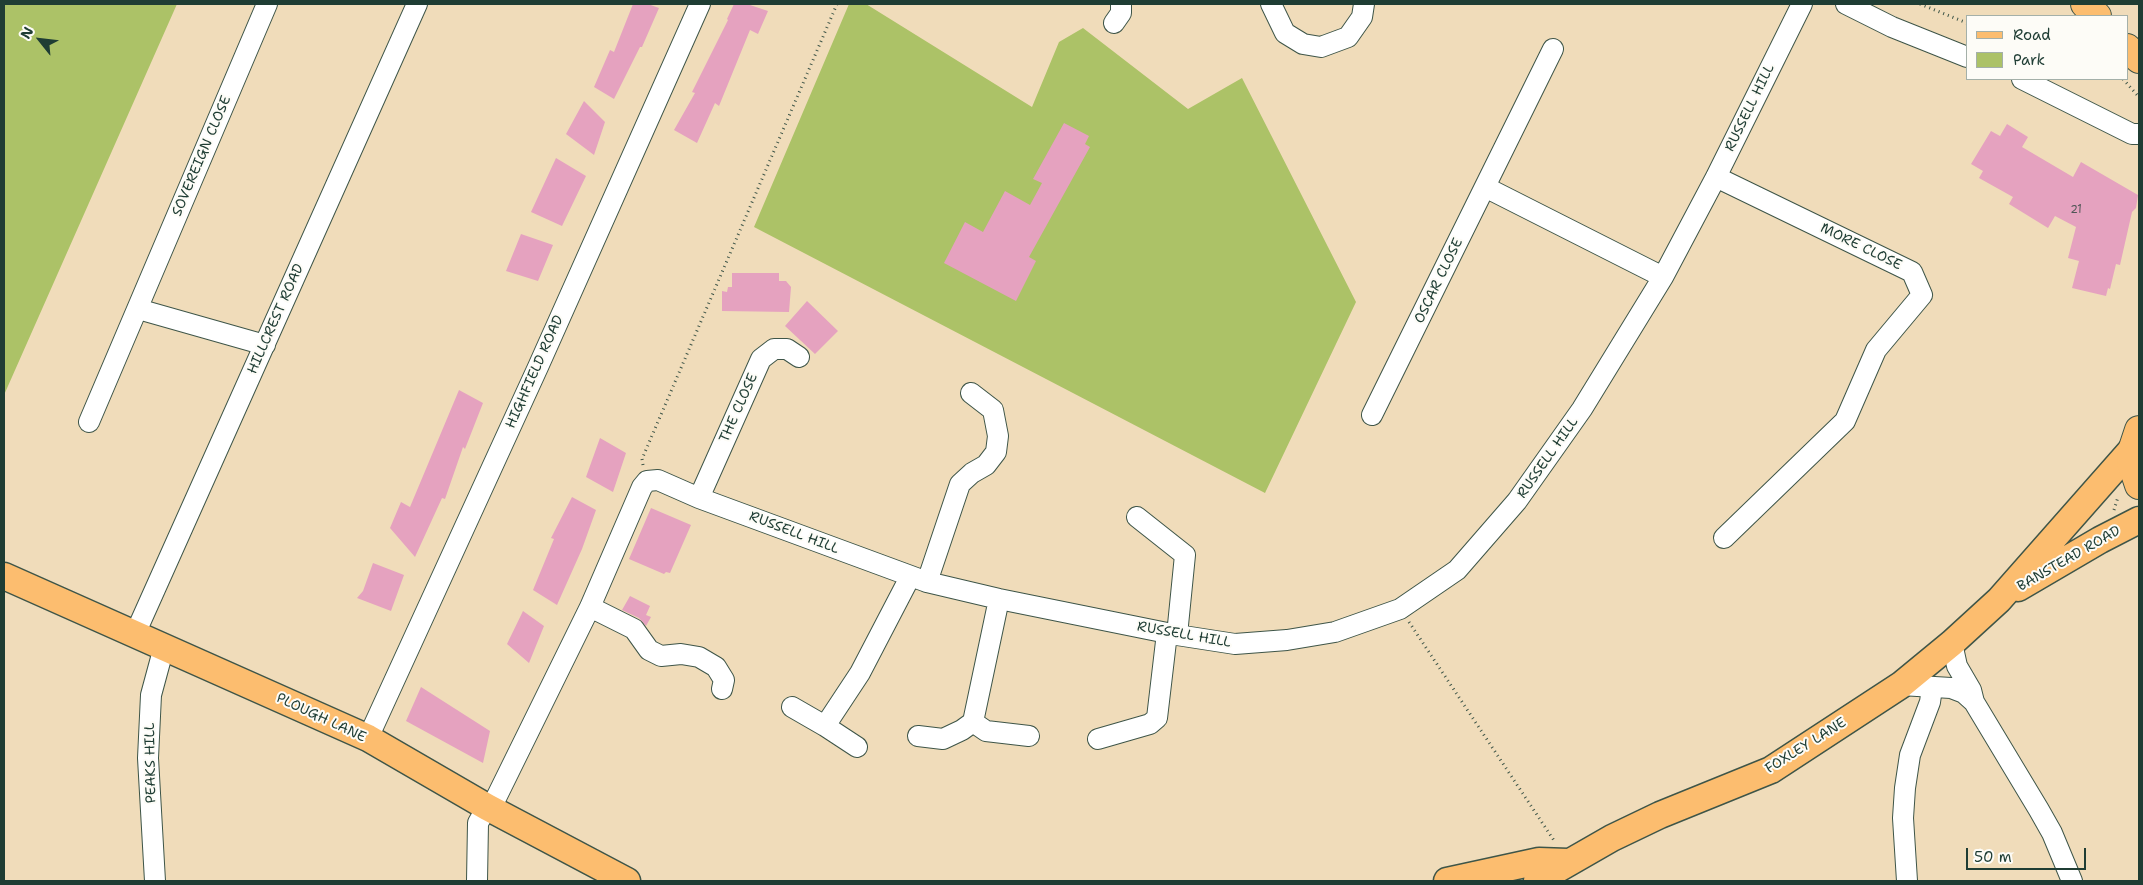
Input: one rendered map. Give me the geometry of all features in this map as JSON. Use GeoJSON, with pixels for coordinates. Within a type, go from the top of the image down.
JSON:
{"type":"FeatureCollection","features":[{"type":"Feature","properties":{"kind":"highway"},"geometry":{"type":"LineString","coordinates":[[2085,4],[2096,15]]}},
{"type":"Feature","properties":{"kind":"highway"},"geometry":{"type":"LineString","coordinates":[[2136,439],[2131,461],[2139,485]]}},
{"type":"Feature","properties":{"kind":"main road"},"geometry":{"type":"LineString","coordinates":[[1999,600],[2066,522],[2108,477],[2136,439]]}},
{"type":"Feature","properties":{"kind":"main road","name":"BANSTEAD ROAD"},"geometry":{"type":"LineString","coordinates":[[1999,600],[2100,540],[2135,522]]}},
{"type":"Feature","properties":{"kind":"main road","name":"PLOUGH LANE"},"geometry":{"type":"LineString","coordinates":[[4,576],[368,738],[487,808],[628,881]]}},
{"type":"Feature","properties":{"kind":"main road","name":"FOXLEY LANE"},"geometry":{"type":"LineString","coordinates":[[1537,881],[1612,838],[1660,815],[1771,770],[1901,685],[1952,643],[1999,600]]}},
{"type":"Feature","properties":{"kind":"main road"},"geometry":{"type":"LineString","coordinates":[[1446,881],[1539,861],[1569,862]]}},
{"type":"Feature","properties":{"kind":"street","name":"SOVEREIGN CLOSE"},"geometry":{"type":"LineString","coordinates":[[89,422],[267,4]]}},
{"type":"Feature","properties":{"kind":"street","name":"HILLCREST ROAD"},"geometry":{"type":"LineString","coordinates":[[135,634],[417,4]]}},
{"type":"Feature","properties":{"kind":"street","name":"HIGHFIELD ROAD"},"geometry":{"type":"LineString","coordinates":[[368,738],[538,367],[700,4]]}},
{"type":"Feature","properties":{"kind":"street"},"geometry":{"type":"LineString","coordinates":[[1114,23],[1120,13],[1121,4]]}},
{"type":"Feature","properties":{"kind":"street"},"geometry":{"type":"LineString","coordinates":[[1271,4],[1285,33],[1303,44],[1321,47],[1348,37],[1362,18],[1364,4]]}},
{"type":"Feature","properties":{"kind":"street","name":"RUSSELL HILL"},"geometry":{"type":"LineString","coordinates":[[648,481],[658,480],[699,498],[918,579],[999,599],[1172,634],[1235,644],[1287,640],[1335,632],[1400,610],[1457,570],[1517,501],[1582,409],[1664,277],[1802,4]]}},
{"type":"Feature","properties":{"kind":"street"},"geometry":{"type":"LineString","coordinates":[[1846,4],[1892,27],[1966,57]]}},
{"type":"Feature","properties":{"kind":"street","name":"OSCAR CLOSE"},"geometry":{"type":"LineString","coordinates":[[1372,415],[1553,49]]}},
{"type":"Feature","properties":{"kind":"street"},"geometry":{"type":"LineString","coordinates":[[2024,80],[2132,134],[2139,134]]}},
{"type":"Feature","properties":{"kind":"street","name":"MORE CLOSE"},"geometry":{"type":"LineString","coordinates":[[1716,177],[1912,272],[1922,295],[1876,350],[1845,421],[1724,538]]}},
{"type":"Feature","properties":{"kind":"street"},"geometry":{"type":"LineString","coordinates":[[1485,188],[1664,277]]}},
{"type":"Feature","properties":{"kind":"street"},"geometry":{"type":"LineString","coordinates":[[138,309],[264,346]]}},
{"type":"Feature","properties":{"kind":"street","name":"THE CLOSE"},"geometry":{"type":"LineString","coordinates":[[699,498],[761,359],[774,349],[787,349],[799,357]]}},
{"type":"Feature","properties":{"kind":"street"},"geometry":{"type":"LineString","coordinates":[[825,726],[918,579],[960,484],[972,473],[986,465],[996,452],[998,436],[992,410],[971,393]]}},
{"type":"Feature","properties":{"kind":"street"},"geometry":{"type":"LineString","coordinates":[[477,881],[478,822],[496,798],[590,607],[642,487],[648,481]]}},
{"type":"Feature","properties":{"kind":"street"},"geometry":{"type":"LineString","coordinates":[[1098,739],[1150,724],[1157,718],[1172,634],[1185,555],[1137,517]]}},
{"type":"Feature","properties":{"kind":"street"},"geometry":{"type":"LineString","coordinates":[[2066,522],[2081,538],[2100,540]]}},
{"type":"Feature","properties":{"kind":"street"},"geometry":{"type":"LineString","coordinates":[[918,736],[943,739],[973,722],[999,599]]}},
{"type":"Feature","properties":{"kind":"street"},"geometry":{"type":"LineString","coordinates":[[590,607],[634,629],[649,650],[661,656],[681,654],[700,657],[716,667],[724,680],[722,689]]}},
{"type":"Feature","properties":{"kind":"street"},"geometry":{"type":"LineString","coordinates":[[1952,643],[1957,666],[1972,690],[1974,702]]}},
{"type":"Feature","properties":{"kind":"street","name":"PEAKS HILL"},"geometry":{"type":"LineString","coordinates":[[156,881],[148,758],[152,695],[164,647]]}},
{"type":"Feature","properties":{"kind":"street"},"geometry":{"type":"LineString","coordinates":[[1901,685],[1959,690],[1974,702],[2040,810],[2072,881]]}},
{"type":"Feature","properties":{"kind":"street"},"geometry":{"type":"LineString","coordinates":[[1907,881],[1903,818],[1905,788],[1910,755],[1930,702],[1932,688]]}},
{"type":"Feature","properties":{"kind":"street"},"geometry":{"type":"LineString","coordinates":[[792,708],[825,726],[857,747]]}},
{"type":"Feature","properties":{"kind":"street"},"geometry":{"type":"LineString","coordinates":[[973,722],[986,731],[1029,736]]}},
{"type":"Feature","properties":{"kind":"path"},"geometry":{"type":"LineString","coordinates":[[648,481],[642,459],[837,4]]}},
{"type":"Feature","properties":{"kind":"path"},"geometry":{"type":"LineString","coordinates":[[1920,4],[1966,23]]}},
{"type":"Feature","properties":{"kind":"path"},"geometry":{"type":"LineString","coordinates":[[2133,62],[2139,97]]}},
{"type":"Feature","properties":{"kind":"path"},"geometry":{"type":"LineString","coordinates":[[2108,477],[2121,489],[2113,512],[2114,516],[2126,512],[2135,522]]}},
{"type":"Feature","properties":{"kind":"path"},"geometry":{"type":"LineString","coordinates":[[1400,610],[1569,862]]}},
{"type":"Feature","properties":{"kind":"green space"},"geometry":{"type":"Polygon","coordinates":[[[4,4],[177,4],[4,395],[4,4]]]}},
{"type":"Feature","properties":{"kind":"green space"},"geometry":{"type":"Polygon","coordinates":[[[849,4],[866,4],[1032,107],[1059,42],[1083,28],[1188,109],[1242,78],[1356,302],[1265,493],[754,227],[849,4]]]}},
{"type":"Feature","properties":{"kind":"building"},"geometry":{"type":"Polygon","coordinates":[[[633,4],[648,4],[659,8],[642,47],[640,47],[614,99],[594,87],[610,50],[614,52],[633,4]]]}},
{"type":"Feature","properties":{"kind":"building"},"geometry":{"type":"Polygon","coordinates":[[[734,4],[747,4],[768,11],[758,34],[750,30],[719,106],[715,103],[697,143],[674,130],[695,93],[692,92],[734,4]]]}},
{"type":"Feature","properties":{"kind":"building"},"geometry":{"type":"Polygon","coordinates":[[[584,101],[605,122],[594,155],[566,134],[584,101]]]}},
{"type":"Feature","properties":{"kind":"building"},"geometry":{"type":"Polygon","coordinates":[[[1064,123],[1089,136],[1085,144],[1090,147],[1029,257],[1036,261],[1016,301],[944,263],[965,222],[983,232],[1005,191],[1030,205],[1042,183],[1033,179],[1064,123]]]}},
{"type":"Feature","properties":{"kind":"building"},"geometry":{"type":"Polygon","coordinates":[[[2007,124],[2028,137],[2022,147],[2073,177],[2081,162],[2138,195],[2136,208],[2132,212],[2120,265],[2116,264],[2110,289],[2108,288],[2106,296],[2072,288],[2079,261],[2068,258],[2076,227],[2055,216],[2048,228],[2009,204],[2013,197],[1979,178],[1983,171],[1971,164],[1991,131],[2000,136],[2007,124]]]}},
{"type":"Feature","properties":{"kind":"building"},"geometry":{"type":"Polygon","coordinates":[[[556,158],[586,176],[562,226],[531,212],[556,158]]]}},
{"type":"Feature","properties":{"kind":"building"},"geometry":{"type":"Polygon","coordinates":[[[521,234],[553,245],[538,281],[506,271],[521,234]]]}},
{"type":"Feature","properties":{"kind":"building"},"geometry":{"type":"Polygon","coordinates":[[[732,273],[779,273],[779,281],[786,281],[791,287],[789,312],[722,311],[722,291],[727,292],[728,287],[732,287],[732,273]]]}},
{"type":"Feature","properties":{"kind":"building"},"geometry":{"type":"Polygon","coordinates":[[[807,301],[838,331],[815,354],[785,326],[807,301]]]}},
{"type":"Feature","properties":{"kind":"building"},"geometry":{"type":"Polygon","coordinates":[[[459,390],[483,403],[465,449],[463,447],[445,499],[442,498],[415,557],[390,528],[401,502],[410,507],[459,390]]]}},
{"type":"Feature","properties":{"kind":"building"},"geometry":{"type":"Polygon","coordinates":[[[600,438],[626,453],[613,492],[586,477],[600,438]]]}},
{"type":"Feature","properties":{"kind":"building"},"geometry":{"type":"Polygon","coordinates":[[[572,497],[596,510],[582,549],[557,605],[533,590],[554,539],[551,538],[572,497]]]}},
{"type":"Feature","properties":{"kind":"building"},"geometry":{"type":"Polygon","coordinates":[[[651,508],[691,525],[670,573],[666,572],[664,574],[629,559],[651,508]]]}},
{"type":"Feature","properties":{"kind":"building"},"geometry":{"type":"Polygon","coordinates":[[[373,563],[404,575],[391,611],[357,598],[363,591],[373,563]]]}},
{"type":"Feature","properties":{"kind":"building"},"geometry":{"type":"Polygon","coordinates":[[[630,596],[650,606],[646,615],[651,617],[646,626],[639,618],[622,610],[630,596]]]}},
{"type":"Feature","properties":{"kind":"building"},"geometry":{"type":"Polygon","coordinates":[[[523,611],[544,626],[529,663],[507,644],[523,611]]]}},
{"type":"Feature","properties":{"kind":"building"},"geometry":{"type":"Polygon","coordinates":[[[421,687],[490,731],[483,763],[406,721],[421,687]]]}}]}
